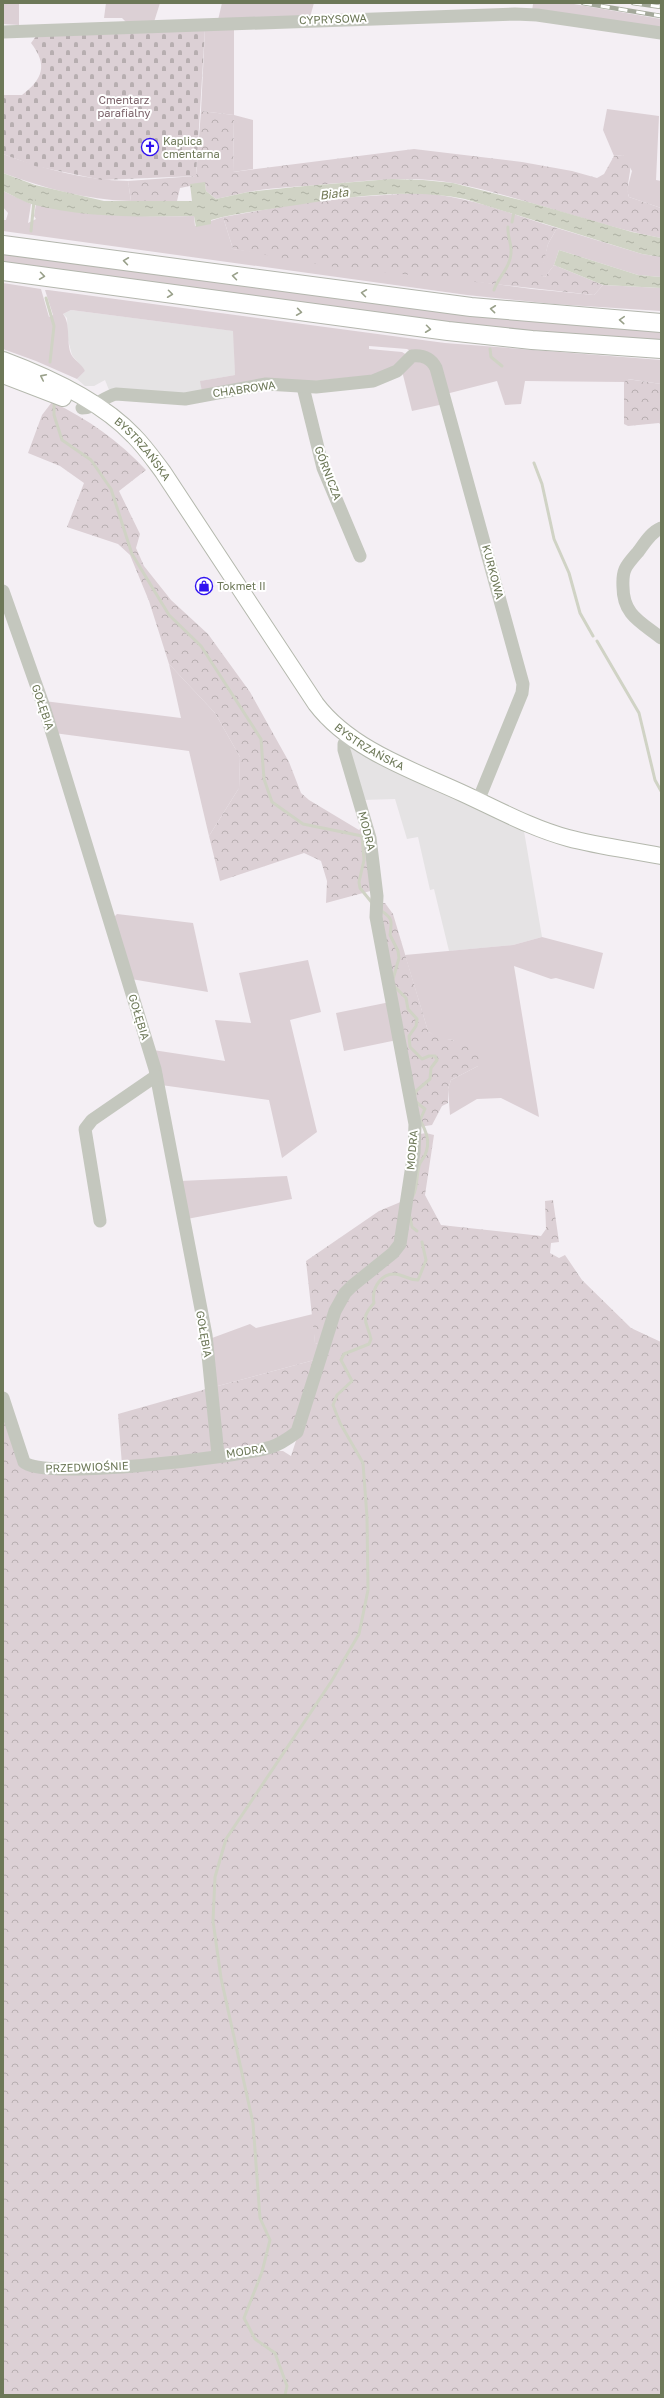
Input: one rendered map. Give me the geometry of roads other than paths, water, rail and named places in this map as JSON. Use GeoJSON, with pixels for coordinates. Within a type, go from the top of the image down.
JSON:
{"type":"FeatureCollection","features":[{"type":"Feature","properties":{"kind":"highway"},"geometry":{"type":"LineString","coordinates":[[3,245],[472,307],[661,323]]}},
{"type":"Feature","properties":{"kind":"highway"},"geometry":{"type":"LineString","coordinates":[[3,271],[448,331],[532,340],[661,349]]}},
{"type":"Feature","properties":{"kind":"main road","name":"BYSTRZAŃSKA"},"geometry":{"type":"LineString","coordinates":[[3,360],[57,384],[134,436],[150,454],[316,704],[329,719],[349,736],[380,754],[478,801],[539,828],[569,839],[661,856]]}},
{"type":"Feature","properties":{"kind":"main road","name":"BYSTRZAŃSKA"},"geometry":{"type":"LineString","coordinates":[[3,375],[89,407]]}},
{"type":"Feature","properties":{"kind":"street","name":"CYPRYSOWA"},"geometry":{"type":"LineString","coordinates":[[3,32],[521,14],[661,33]]}},
{"type":"Feature","properties":{"kind":"street","name":"CHABROWA"},"geometry":{"type":"LineString","coordinates":[[89,407],[108,396],[116,394],[185,399],[266,384],[287,384],[303,387],[332,386],[387,377],[397,371],[412,356]]}},
{"type":"Feature","properties":{"kind":"street","name":"KURKOWA"},"geometry":{"type":"LineString","coordinates":[[412,356],[426,358],[436,368],[523,684],[522,693],[478,801]]}},
{"type":"Feature","properties":{"kind":"street","name":"GÓRNICZA"},"geometry":{"type":"LineString","coordinates":[[303,387],[321,462],[360,556]]}},
{"type":"Feature","properties":{"kind":"street"},"geometry":{"type":"LineString","coordinates":[[661,528],[655,532],[629,562],[622,575],[625,606],[634,617],[661,638]]}},
{"type":"Feature","properties":{"kind":"street","name":"GOŁĘBIA"},"geometry":{"type":"LineString","coordinates":[[3,592],[45,710],[156,1076],[206,1335],[218,1455]]}},
{"type":"Feature","properties":{"kind":"street","name":"MODRA"},"geometry":{"type":"LineString","coordinates":[[218,1455],[271,1447],[297,1432],[340,1302],[352,1286],[393,1253],[400,1244],[415,1132],[407,1074],[376,911],[377,896],[370,838],[344,750],[344,744],[349,736]]}},
{"type":"Feature","properties":{"kind":"street"},"geometry":{"type":"LineString","coordinates":[[100,1221],[85,1130],[92,1120],[156,1076]]}},
{"type":"Feature","properties":{"kind":"street","name":"PRZEDWIOŚNIE"},"geometry":{"type":"LineString","coordinates":[[3,1398],[24,1462],[32,1467],[54,1470],[92,1469],[218,1455]]}},
{"type":"Feature","properties":{"kind":"water","name":"Biała"},"geometry":{"type":"Polygon","coordinates":[[[3,173],[35,185],[104,201],[192,201],[190,184],[205,182],[206,191],[216,199],[248,192],[391,179],[453,183],[532,203],[632,232],[661,238],[661,257],[642,254],[465,199],[443,196],[397,194],[351,197],[247,212],[211,220],[211,224],[196,227],[194,216],[112,216],[50,209],[31,204],[3,191],[3,173]]]}},
{"type":"Feature","properties":{"kind":"water"},"geometry":{"type":"Polygon","coordinates":[[[559,250],[638,275],[661,277],[661,288],[603,285],[554,265],[559,250]]]}},
{"type":"Feature","properties":{"kind":"waterway"},"geometry":{"type":"LineString","coordinates":[[31,231],[34,201]]}},
{"type":"Feature","properties":{"kind":"waterway"},"geometry":{"type":"LineString","coordinates":[[512,222],[514,212]]}},
{"type":"Feature","properties":{"kind":"waterway"},"geometry":{"type":"LineString","coordinates":[[494,290],[509,262],[511,249],[508,227]]}},
{"type":"Feature","properties":{"kind":"waterway"},"geometry":{"type":"LineString","coordinates":[[46,298],[54,326],[50,362]]}},
{"type":"Feature","properties":{"kind":"waterway"},"geometry":{"type":"LineString","coordinates":[[490,349],[491,357],[502,366]]}},
{"type":"Feature","properties":{"kind":"waterway"},"geometry":{"type":"LineString","coordinates":[[54,405],[54,415],[62,440],[91,460],[111,489],[132,554],[169,615],[201,646],[261,739],[264,779],[272,802],[303,824],[362,836],[364,860],[359,882],[360,888],[373,904]]}},
{"type":"Feature","properties":{"kind":"waterway"},"geometry":{"type":"LineString","coordinates":[[534,463],[542,484],[554,539],[569,573],[580,613],[593,636]]}},
{"type":"Feature","properties":{"kind":"waterway"},"geometry":{"type":"LineString","coordinates":[[597,641],[639,713],[655,780],[661,791]]}},
{"type":"Feature","properties":{"kind":"waterway"},"geometry":{"type":"LineString","coordinates":[[380,910],[391,920],[390,935],[398,951],[399,958],[393,979]]}},
{"type":"Feature","properties":{"kind":"waterway"},"geometry":{"type":"LineString","coordinates":[[394,986],[406,998],[408,1009],[417,1019],[416,1026],[409,1036],[410,1047],[422,1059],[429,1056],[435,1056],[437,1060],[431,1068],[430,1079],[416,1091],[415,1095]]}},
{"type":"Feature","properties":{"kind":"waterway"},"geometry":{"type":"LineString","coordinates":[[413,1196],[416,1188],[419,1166],[428,1146],[426,1132],[420,1120],[425,1109],[416,1102]]}},
{"type":"Feature","properties":{"kind":"waterway"},"geometry":{"type":"LineString","coordinates":[[410,1217],[412,1227],[417,1231]]}},
{"type":"Feature","properties":{"kind":"waterway"},"geometry":{"type":"LineString","coordinates":[[285,2395],[287,2386],[275,2353],[255,2339],[244,2318],[262,2272],[270,2240],[260,2218],[253,2123],[221,1978],[213,1921],[215,1877],[226,1839],[331,1682],[359,1634],[368,1590],[367,1517],[363,1463],[340,1423],[333,1405],[337,1395],[352,1381],[341,1360],[344,1354],[369,1344],[371,1339],[365,1317],[374,1303],[374,1292],[376,1286],[383,1278],[394,1274],[413,1280],[418,1280],[426,1260],[422,1242]]}},
{"type":"Feature","properties":{"kind":"railway"},"geometry":{"type":"LineString","coordinates":[[583,3],[661,16]]}},
{"type":"Feature","properties":{"kind":"railway"},"geometry":{"type":"LineString","coordinates":[[633,3],[661,7]]}},
{"type":"Feature","properties":{"kind":"place","name":"Kaplica cmentarna"},"geometry":{"type":"Point","coordinates":[150,147]}},
{"type":"Feature","properties":{"kind":"place","name":"Tokmet II"},"geometry":{"type":"Point","coordinates":[204,586]}},
{"type":"Feature","properties":{"kind":"park label","name":"Cmentarz parafialny"},"geometry":{"type":"Point","coordinates":[124,106]}}]}
